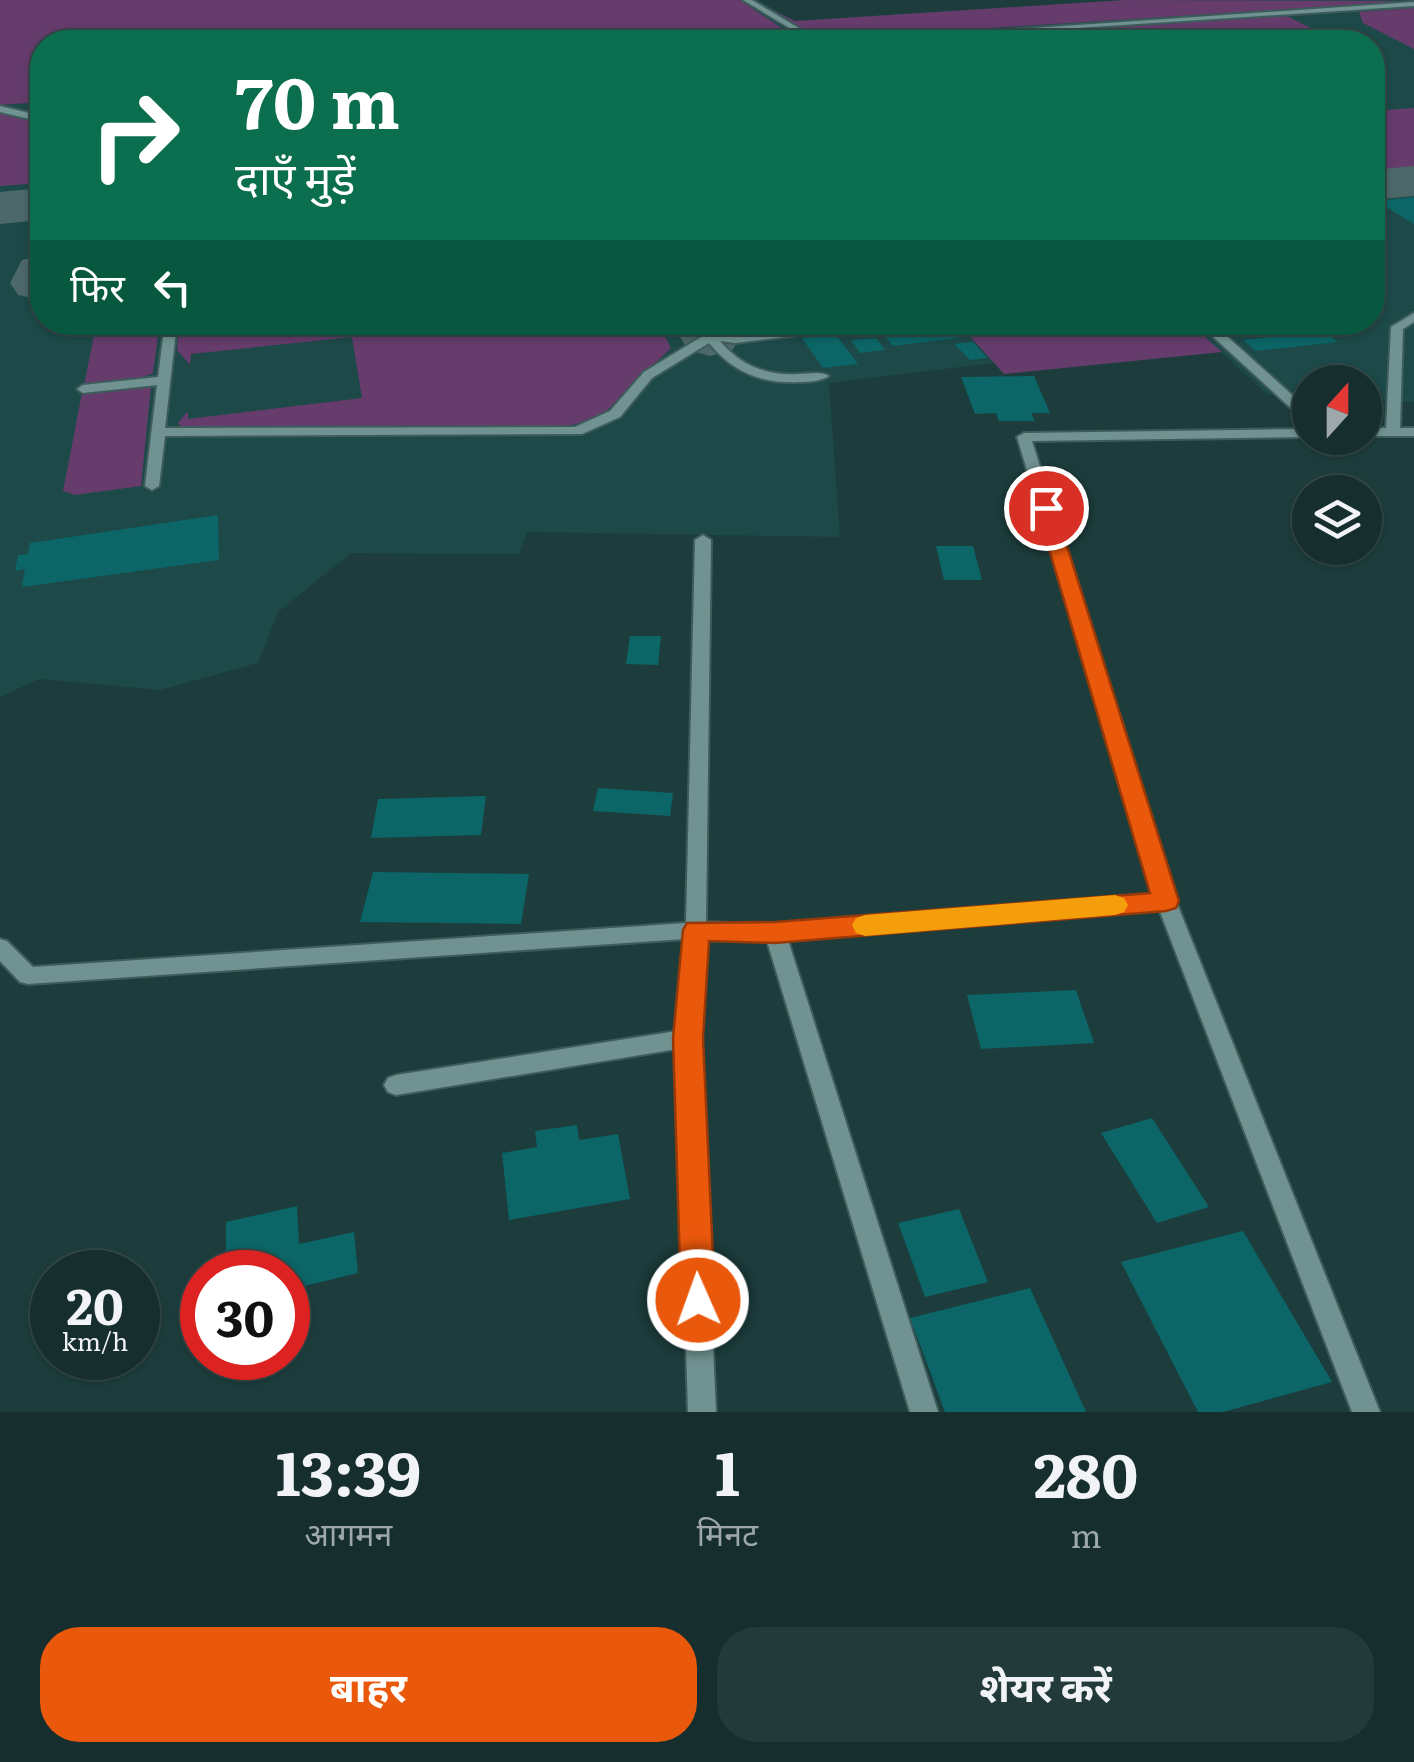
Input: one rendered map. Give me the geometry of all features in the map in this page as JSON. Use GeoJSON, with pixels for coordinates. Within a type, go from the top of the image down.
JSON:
{"type":"FeatureCollection","features":[{"type":"Feature","properties":{"kind":"street"},"geometry":{"type":"LineString","coordinates":[[748,0],[798,30]]}},
{"type":"Feature","properties":{"kind":"street"},"geometry":{"type":"LineString","coordinates":[[1024,30],[1414,4]]}},
{"type":"Feature","properties":{"kind":"street"},"geometry":{"type":"LineString","coordinates":[[12,111],[30,107]]}},
{"type":"Feature","properties":{"kind":"street"},"geometry":{"type":"LineString","coordinates":[[0,109],[30,116]]}},
{"type":"Feature","properties":{"kind":"street"},"geometry":{"type":"LineString","coordinates":[[1393,432],[1398,327],[1414,318]]}},
{"type":"Feature","properties":{"kind":"street"},"geometry":{"type":"LineString","coordinates":[[152,486],[169,335]]}},
{"type":"Feature","properties":{"kind":"street"},"geometry":{"type":"LineString","coordinates":[[158,432],[576,431],[615,414],[648,374],[710,337],[768,335]]}},
{"type":"Feature","properties":{"kind":"street"},"geometry":{"type":"LineString","coordinates":[[1217,335],[1292,402]]}},
{"type":"Feature","properties":{"kind":"street"},"geometry":{"type":"LineString","coordinates":[[710,337],[726,359],[758,374],[792,380],[823,376]]}},
{"type":"Feature","properties":{"kind":"street"},"geometry":{"type":"LineString","coordinates":[[83,389],[164,380]]}},
{"type":"Feature","properties":{"kind":"street"},"geometry":{"type":"LineString","coordinates":[[1382,432],[1414,432]]}},
{"type":"Feature","properties":{"kind":"street"},"geometry":{"type":"LineString","coordinates":[[1292,433],[1024,436],[1166,901],[1366,1412]]}},
{"type":"Feature","properties":{"kind":"street"},"geometry":{"type":"LineString","coordinates":[[702,1412],[688,1038],[696,930],[703,540]]}},
{"type":"Feature","properties":{"kind":"street"},"geometry":{"type":"LineString","coordinates":[[0,947],[28,976],[696,930],[775,933],[1166,901]]}},
{"type":"Feature","properties":{"kind":"street"},"geometry":{"type":"LineString","coordinates":[[775,933],[924,1412]]}},
{"type":"Feature","properties":{"kind":"street"},"geometry":{"type":"LineString","coordinates":[[396,1085],[688,1038]]}},
{"type":"Feature","properties":{"kind":"shaded area"},"geometry":{"type":"Polygon","coordinates":[[[0,0],[758,0],[795,21],[1125,0],[1414,0],[1414,402],[1382,400],[1382,365],[1292,365],[1292,396],[1268,395],[1221,352],[1004,374],[994,363],[829,383],[840,537],[527,532],[519,554],[351,553],[278,612],[258,663],[160,690],[39,679],[0,697],[0,0]]]}},
{"type":"Feature","properties":{"kind":"shaded area"},"geometry":{"type":"Polygon","coordinates":[[[0,0],[740,0],[785,30],[30,30],[30,103],[0,105],[0,0]]]}},
{"type":"Feature","properties":{"kind":"shaded area"},"geometry":{"type":"Polygon","coordinates":[[[752,0],[795,21],[1125,0],[1414,1],[959,30],[803,30],[752,0]]]}},
{"type":"Feature","properties":{"kind":"shaded area"},"geometry":{"type":"Polygon","coordinates":[[[1414,8],[1414,49],[1385,34],[1385,30],[1363,23],[1359,12],[1414,8]]]}},
{"type":"Feature","properties":{"kind":"shaded area"},"geometry":{"type":"Polygon","coordinates":[[[1287,16],[1315,30],[1072,30],[1287,16]]]}},
{"type":"Feature","properties":{"kind":"shaded area"},"geometry":{"type":"Polygon","coordinates":[[[1414,108],[1414,177],[1385,180],[1385,110],[1414,108]]]}},
{"type":"Feature","properties":{"kind":"shaded area"},"geometry":{"type":"Polygon","coordinates":[[[0,113],[30,121],[30,184],[0,186],[0,113]]]}},
{"type":"Feature","properties":{"kind":"shaded area"},"geometry":{"type":"Polygon","coordinates":[[[94,335],[158,335],[153,373],[134,380],[84,385],[94,335]]]}},
{"type":"Feature","properties":{"kind":"shaded area"},"geometry":{"type":"Polygon","coordinates":[[[664,335],[671,348],[599,418],[564,427],[194,429],[178,423],[188,411],[188,419],[362,398],[352,337],[191,354],[190,365],[177,350],[178,337],[664,335]]]}},
{"type":"Feature","properties":{"kind":"shaded area"},"geometry":{"type":"Polygon","coordinates":[[[969,335],[1203,335],[1222,352],[1004,374],[969,335]]]}},
{"type":"Feature","properties":{"kind":"shaded area"},"geometry":{"type":"Polygon","coordinates":[[[151,387],[141,486],[75,495],[63,491],[82,393],[151,387]]]}},
{"type":"Feature","properties":{"kind":"building"},"geometry":{"type":"Polygon","coordinates":[[[1414,197],[1414,224],[1385,206],[1385,200],[1414,197]]]}},
{"type":"Feature","properties":{"kind":"building"},"geometry":{"type":"Polygon","coordinates":[[[836,335],[858,364],[823,368],[802,338],[836,335]]]}},
{"type":"Feature","properties":{"kind":"building"},"geometry":{"type":"Polygon","coordinates":[[[884,335],[959,338],[893,346],[884,335]]]}},
{"type":"Feature","properties":{"kind":"building"},"geometry":{"type":"Polygon","coordinates":[[[1329,335],[1338,342],[1256,351],[1243,340],[1329,335]]]}},
{"type":"Feature","properties":{"kind":"building"},"geometry":{"type":"Polygon","coordinates":[[[876,338],[885,350],[860,353],[851,340],[876,338]]]}},
{"type":"Feature","properties":{"kind":"building"},"geometry":{"type":"Polygon","coordinates":[[[973,342],[987,358],[970,360],[954,344],[973,342]]]}},
{"type":"Feature","properties":{"kind":"building"},"geometry":{"type":"Polygon","coordinates":[[[1034,376],[1050,413],[1031,413],[1035,421],[999,421],[996,413],[975,414],[961,377],[1034,376]]]}},
{"type":"Feature","properties":{"kind":"building"},"geometry":{"type":"Polygon","coordinates":[[[218,515],[219,560],[22,587],[25,569],[15,571],[18,555],[28,554],[30,543],[218,515]]]}},
{"type":"Feature","properties":{"kind":"building"},"geometry":{"type":"Polygon","coordinates":[[[936,546],[973,546],[982,580],[944,580],[936,546]]]}},
{"type":"Feature","properties":{"kind":"building"},"geometry":{"type":"Polygon","coordinates":[[[630,636],[661,636],[658,665],[626,664],[630,636]]]}},
{"type":"Feature","properties":{"kind":"building"},"geometry":{"type":"Polygon","coordinates":[[[598,788],[673,793],[670,816],[593,811],[598,788]]]}},
{"type":"Feature","properties":{"kind":"building"},"geometry":{"type":"Polygon","coordinates":[[[486,796],[481,835],[371,838],[378,799],[486,796]]]}},
{"type":"Feature","properties":{"kind":"building"},"geometry":{"type":"Polygon","coordinates":[[[373,872],[529,874],[521,924],[360,922],[373,872]]]}},
{"type":"Feature","properties":{"kind":"building"},"geometry":{"type":"Polygon","coordinates":[[[1076,990],[1094,1043],[981,1049],[967,995],[1076,990]]]}},
{"type":"Feature","properties":{"kind":"building"},"geometry":{"type":"Polygon","coordinates":[[[1152,1118],[1209,1207],[1157,1223],[1101,1133],[1152,1118]]]}},
{"type":"Feature","properties":{"kind":"building"},"geometry":{"type":"Polygon","coordinates":[[[577,1125],[579,1140],[618,1134],[630,1199],[509,1220],[502,1153],[537,1147],[535,1131],[577,1125]]]}},
{"type":"Feature","properties":{"kind":"building"},"geometry":{"type":"Polygon","coordinates":[[[297,1206],[299,1244],[354,1232],[358,1273],[310,1285],[310,1250],[226,1250],[226,1222],[297,1206]]]}},
{"type":"Feature","properties":{"kind":"building"},"geometry":{"type":"Polygon","coordinates":[[[959,1209],[988,1282],[925,1297],[898,1223],[959,1209]]]}},
{"type":"Feature","properties":{"kind":"building"},"geometry":{"type":"Polygon","coordinates":[[[1243,1231],[1332,1382],[1223,1412],[1198,1412],[1121,1262],[1243,1231]]]}},
{"type":"Feature","properties":{"kind":"building"},"geometry":{"type":"Polygon","coordinates":[[[1030,1288],[1086,1412],[945,1412],[910,1318],[1030,1288]]]}},
{"type":"Feature","properties":{"kind":"taxiway"},"geometry":{"type":"LineString","coordinates":[[1385,184],[1414,181]]}},
{"type":"Feature","properties":{"kind":"taxiway"},"geometry":{"type":"LineString","coordinates":[[0,208],[30,205]]}},
{"type":"Feature","properties":{"kind":"slow traffic"},"geometry":{"type":"LineString","coordinates":[[865,925],[1115,905]]}},
{"type":"Feature","properties":{"kind":"route"},"geometry":{"type":"LineString","coordinates":[[698,1300],[688,1038],[696,930],[775,933],[1166,901],[1046,508]]}}]}
